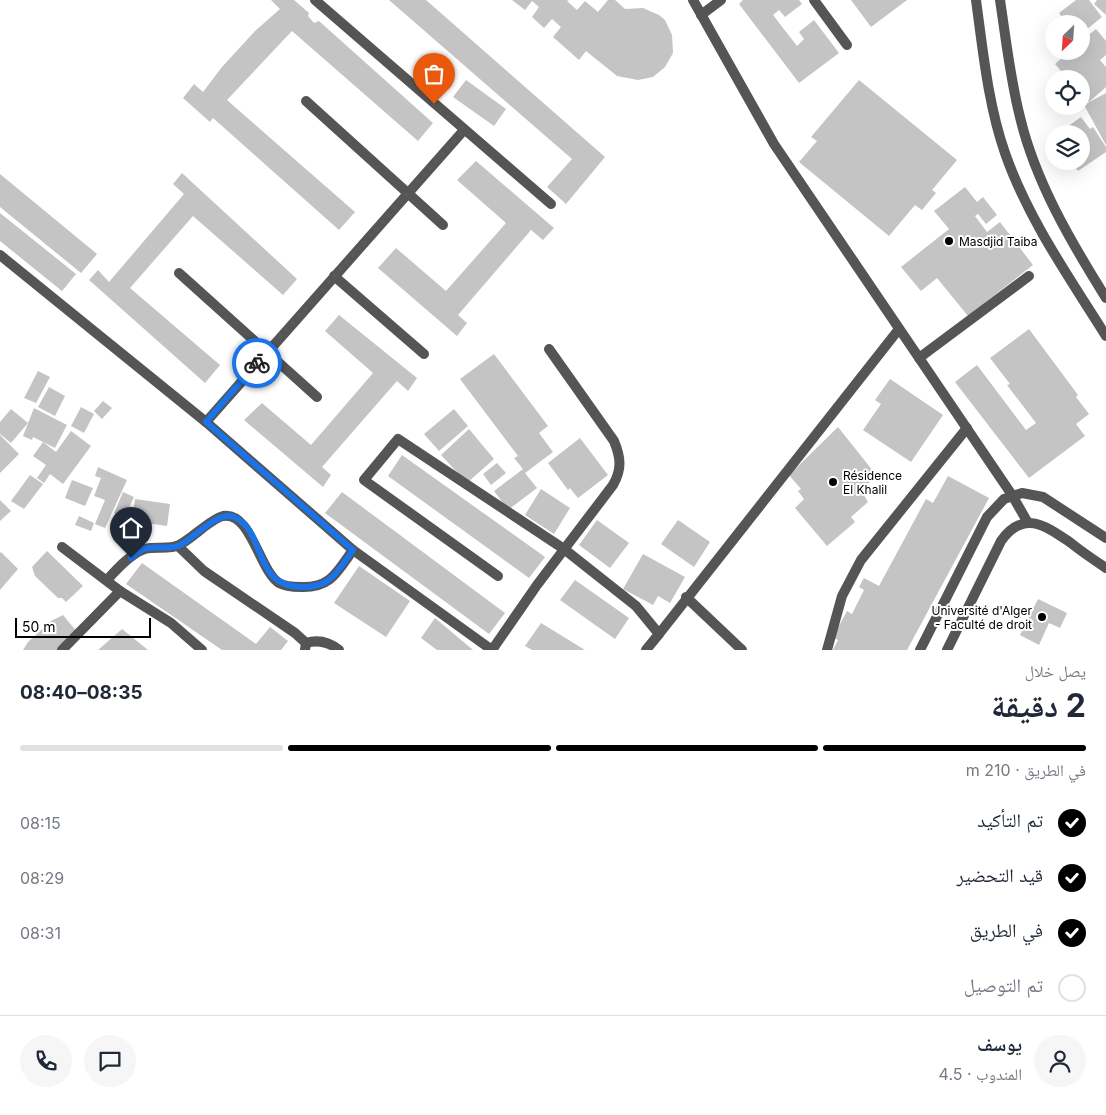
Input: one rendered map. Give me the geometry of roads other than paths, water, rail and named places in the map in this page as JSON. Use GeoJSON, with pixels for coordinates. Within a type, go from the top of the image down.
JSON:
{"type":"FeatureCollection","features":[{"type":"Feature","properties":{"kind":"street"},"geometry":{"type":"LineString","coordinates":[[315,0],[550,204]]}},
{"type":"Feature","properties":{"kind":"street"},"geometry":{"type":"LineString","coordinates":[[693,0],[774,144],[1012,495],[1028,523]]}},
{"type":"Feature","properties":{"kind":"street"},"geometry":{"type":"LineString","coordinates":[[701,15],[721,0]]}},
{"type":"Feature","properties":{"kind":"street"},"geometry":{"type":"LineString","coordinates":[[814,0],[847,45]]}},
{"type":"Feature","properties":{"kind":"street"},"geometry":{"type":"LineString","coordinates":[[976,0],[989,94],[1005,153],[1016,182],[1044,236],[1106,336]]}},
{"type":"Feature","properties":{"kind":"street"},"geometry":{"type":"LineString","coordinates":[[1000,0],[1012,82],[1020,118],[1031,152],[1078,255],[1106,298]]}},
{"type":"Feature","properties":{"kind":"street"},"geometry":{"type":"LineString","coordinates":[[306,101],[443,225]]}},
{"type":"Feature","properties":{"kind":"street"},"geometry":{"type":"LineString","coordinates":[[206,422],[267,350],[464,130]]}},
{"type":"Feature","properties":{"kind":"street"},"geometry":{"type":"LineString","coordinates":[[0,255],[206,422],[353,550],[492,650],[564,548],[613,485],[621,467],[620,455],[614,441],[549,349]]}},
{"type":"Feature","properties":{"kind":"street"},"geometry":{"type":"LineString","coordinates":[[179,273],[267,350],[317,397]]}},
{"type":"Feature","properties":{"kind":"street"},"geometry":{"type":"LineString","coordinates":[[334,276],[424,354]]}},
{"type":"Feature","properties":{"kind":"street"},"geometry":{"type":"LineString","coordinates":[[919,358],[1029,276]]}},
{"type":"Feature","properties":{"kind":"street"},"geometry":{"type":"LineString","coordinates":[[646,650],[899,329]]}},
{"type":"Feature","properties":{"kind":"street"},"geometry":{"type":"LineString","coordinates":[[827,650],[842,596],[861,560],[967,428]]}},
{"type":"Feature","properties":{"kind":"street"},"geometry":{"type":"LineString","coordinates":[[498,576],[364,480],[398,440],[564,548],[636,606],[659,634]]}},
{"type":"Feature","properties":{"kind":"street"},"geometry":{"type":"LineString","coordinates":[[920,650],[987,517],[997,504],[1012,495],[1022,493],[1043,497],[1106,538]]}},
{"type":"Feature","properties":{"kind":"street"},"geometry":{"type":"LineString","coordinates":[[107,580],[118,567],[144,549],[178,546],[223,516],[233,517],[246,526],[269,572],[279,583],[298,587],[317,587],[332,579],[353,550]]}},
{"type":"Feature","properties":{"kind":"street"},"geometry":{"type":"LineString","coordinates":[[947,650],[1001,541],[1013,528],[1028,523],[1047,526],[1106,568]]}},
{"type":"Feature","properties":{"kind":"street"},"geometry":{"type":"LineString","coordinates":[[178,546],[204,570],[306,647],[315,640],[323,641],[340,650]]}},
{"type":"Feature","properties":{"kind":"street"},"geometry":{"type":"LineString","coordinates":[[62,547],[120,591],[162,617],[202,650]]}},
{"type":"Feature","properties":{"kind":"street"},"geometry":{"type":"LineString","coordinates":[[62,650],[120,591]]}},
{"type":"Feature","properties":{"kind":"street"},"geometry":{"type":"LineString","coordinates":[[686,597],[742,650]]}},
{"type":"Feature","properties":{"kind":"place","name":"Masdjid Taiba"},"geometry":{"type":"Point","coordinates":[949,241]}},
{"type":"Feature","properties":{"kind":"place","name":"Résidence El Khalil"},"geometry":{"type":"Point","coordinates":[833,482]}},
{"type":"Feature","properties":{"kind":"place","name":"Université d'Alger - Faculté de droit"},"geometry":{"type":"Point","coordinates":[1042,617]}}]}
